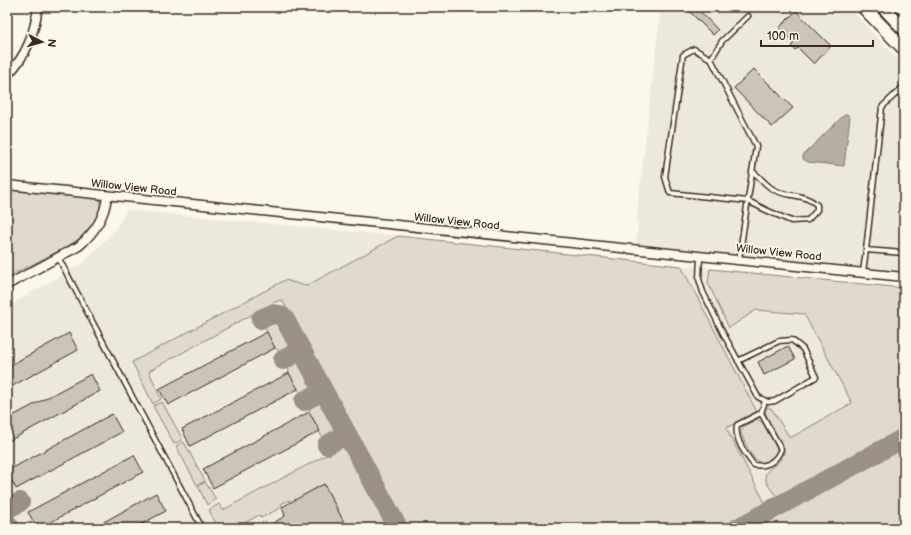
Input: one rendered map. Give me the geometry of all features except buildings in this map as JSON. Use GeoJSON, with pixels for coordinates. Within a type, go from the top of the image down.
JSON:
{"type":"FeatureCollection","features":[{"type":"Feature","properties":{"kind":"main road"},"geometry":{"type":"LineString","coordinates":[[863,7],[904,49]]}},
{"type":"Feature","properties":{"kind":"main road"},"geometry":{"type":"LineString","coordinates":[[883,7],[904,29]]}},
{"type":"Feature","properties":{"kind":"street"},"geometry":{"type":"LineString","coordinates":[[7,75],[21,60],[28,46],[35,25],[38,7]]}},
{"type":"Feature","properties":{"kind":"street","name":"Willow View Road"},"geometry":{"type":"LineString","coordinates":[[7,185],[904,277]]}},
{"type":"Feature","properties":{"kind":"street"},"geometry":{"type":"LineString","coordinates":[[7,285],[79,246],[92,234],[104,213],[107,196]]}},
{"type":"Feature","properties":{"kind":"lane"},"geometry":{"type":"LineString","coordinates":[[711,59],[722,41],[748,16]]}},
{"type":"Feature","properties":{"kind":"lane"},"geometry":{"type":"LineString","coordinates":[[739,259],[746,210],[748,201],[752,171],[756,146],[711,59],[694,49],[683,55],[664,177],[670,193],[748,201],[791,221],[808,220],[817,210],[817,205],[810,198],[789,194],[771,188],[752,171]]}},
{"type":"Feature","properties":{"kind":"lane"},"geometry":{"type":"LineString","coordinates":[[863,272],[882,107],[904,86]]}},
{"type":"Feature","properties":{"kind":"lane"},"geometry":{"type":"LineString","coordinates":[[746,210],[755,204]]}},
{"type":"Feature","properties":{"kind":"lane"},"geometry":{"type":"LineString","coordinates":[[866,250],[904,253]]}},
{"type":"Feature","properties":{"kind":"lane"},"geometry":{"type":"LineString","coordinates":[[700,255],[698,272],[700,285],[738,361],[758,397],[768,402],[775,400],[816,377],[803,349],[796,342],[787,339],[738,361]]}},
{"type":"Feature","properties":{"kind":"lane"},"geometry":{"type":"LineString","coordinates":[[58,257],[202,528]]}},
{"type":"Feature","properties":{"kind":"lane"},"geometry":{"type":"LineString","coordinates":[[761,413],[737,425],[735,432],[747,457],[754,465],[762,467],[771,463],[778,456],[781,449],[761,413],[764,401]]}},
{"type":"Feature","properties":{"kind":"shaded area"},"geometry":{"type":"Polygon","coordinates":[[[661,7],[848,7],[904,65],[904,271],[636,244],[638,223],[636,223],[661,7]]]}},
{"type":"Feature","properties":{"kind":"shaded area"},"geometry":{"type":"Polygon","coordinates":[[[847,114],[850,117],[844,166],[808,162],[803,159],[803,155],[843,116],[847,114]]]}},
{"type":"Feature","properties":{"kind":"shaded area"},"geometry":{"type":"Polygon","coordinates":[[[7,189],[100,199],[99,214],[92,228],[76,241],[7,277],[7,189]]]}},
{"type":"Feature","properties":{"kind":"shaded area"},"geometry":{"type":"Polygon","coordinates":[[[127,210],[904,288],[904,528],[7,528],[7,307],[83,263],[114,231],[127,210]]]}},
{"type":"Feature","properties":{"kind":"shaded area"},"geometry":{"type":"Polygon","coordinates":[[[398,236],[681,266],[757,412],[726,428],[764,501],[762,506],[724,528],[406,528],[282,300],[275,302],[149,371],[161,399],[153,404],[132,362],[285,280],[306,286],[398,236]]]}},
{"type":"Feature","properties":{"kind":"shaded area"},"geometry":{"type":"Polygon","coordinates":[[[710,269],[904,288],[904,431],[784,496],[775,494],[767,483],[765,477],[769,469],[778,463],[782,458],[784,452],[766,415],[765,408],[771,408],[790,438],[852,403],[804,314],[756,310],[729,328],[708,283],[710,269]]]}},
{"type":"Feature","properties":{"kind":"shaded area"},"geometry":{"type":"Polygon","coordinates":[[[272,322],[279,324],[289,343],[289,349],[281,353],[268,336],[266,325],[272,322]]]}},
{"type":"Feature","properties":{"kind":"shaded area"},"geometry":{"type":"Polygon","coordinates":[[[295,362],[300,363],[312,384],[310,390],[304,394],[301,393],[295,386],[289,373],[288,366],[295,362]]]}},
{"type":"Feature","properties":{"kind":"shaded area"},"geometry":{"type":"Polygon","coordinates":[[[162,402],[182,438],[182,440],[174,444],[153,406],[162,402]]]}},
{"type":"Feature","properties":{"kind":"shaded area"},"geometry":{"type":"Polygon","coordinates":[[[320,402],[336,429],[330,436],[326,437],[322,437],[309,411],[311,406],[320,402]]]}},
{"type":"Feature","properties":{"kind":"shaded area"},"geometry":{"type":"Polygon","coordinates":[[[757,419],[763,423],[777,449],[775,458],[764,463],[756,460],[753,456],[746,446],[741,432],[743,427],[757,419]]]}},
{"type":"Feature","properties":{"kind":"shaded area"},"geometry":{"type":"Polygon","coordinates":[[[184,442],[205,481],[197,485],[176,446],[184,442]]]}},
{"type":"Feature","properties":{"kind":"shaded area"},"geometry":{"type":"Polygon","coordinates":[[[904,446],[904,528],[753,528],[904,446]]]}},
{"type":"Feature","properties":{"kind":"shaded area"},"geometry":{"type":"Polygon","coordinates":[[[341,447],[347,449],[388,528],[347,528],[324,484],[291,503],[289,500],[281,504],[282,507],[261,518],[259,515],[236,528],[218,528],[209,510],[219,504],[223,510],[341,447]]]}},
{"type":"Feature","properties":{"kind":"shaded area"},"geometry":{"type":"Polygon","coordinates":[[[205,482],[216,499],[207,505],[198,486],[205,482]]]}},
{"type":"Feature","properties":{"kind":"taxiway"},"geometry":{"type":"LineString","coordinates":[[261,319],[275,314],[284,318],[398,528]]}},
{"type":"Feature","properties":{"kind":"taxiway"},"geometry":{"type":"LineString","coordinates":[[283,360],[301,350]]}},
{"type":"Feature","properties":{"kind":"taxiway"},"geometry":{"type":"LineString","coordinates":[[304,401],[323,391]]}},
{"type":"Feature","properties":{"kind":"taxiway"},"geometry":{"type":"LineString","coordinates":[[327,445],[347,434]]}},
{"type":"Feature","properties":{"kind":"taxiway"},"geometry":{"type":"LineString","coordinates":[[738,528],[904,438]]}},
{"type":"Feature","properties":{"kind":"taxiway"},"geometry":{"type":"LineString","coordinates":[[7,509],[20,502]]}},
{"type":"Feature","properties":{"kind":"taxiway"},"geometry":{"type":"LineString","coordinates":[[7,523],[10,528]]}}]}
